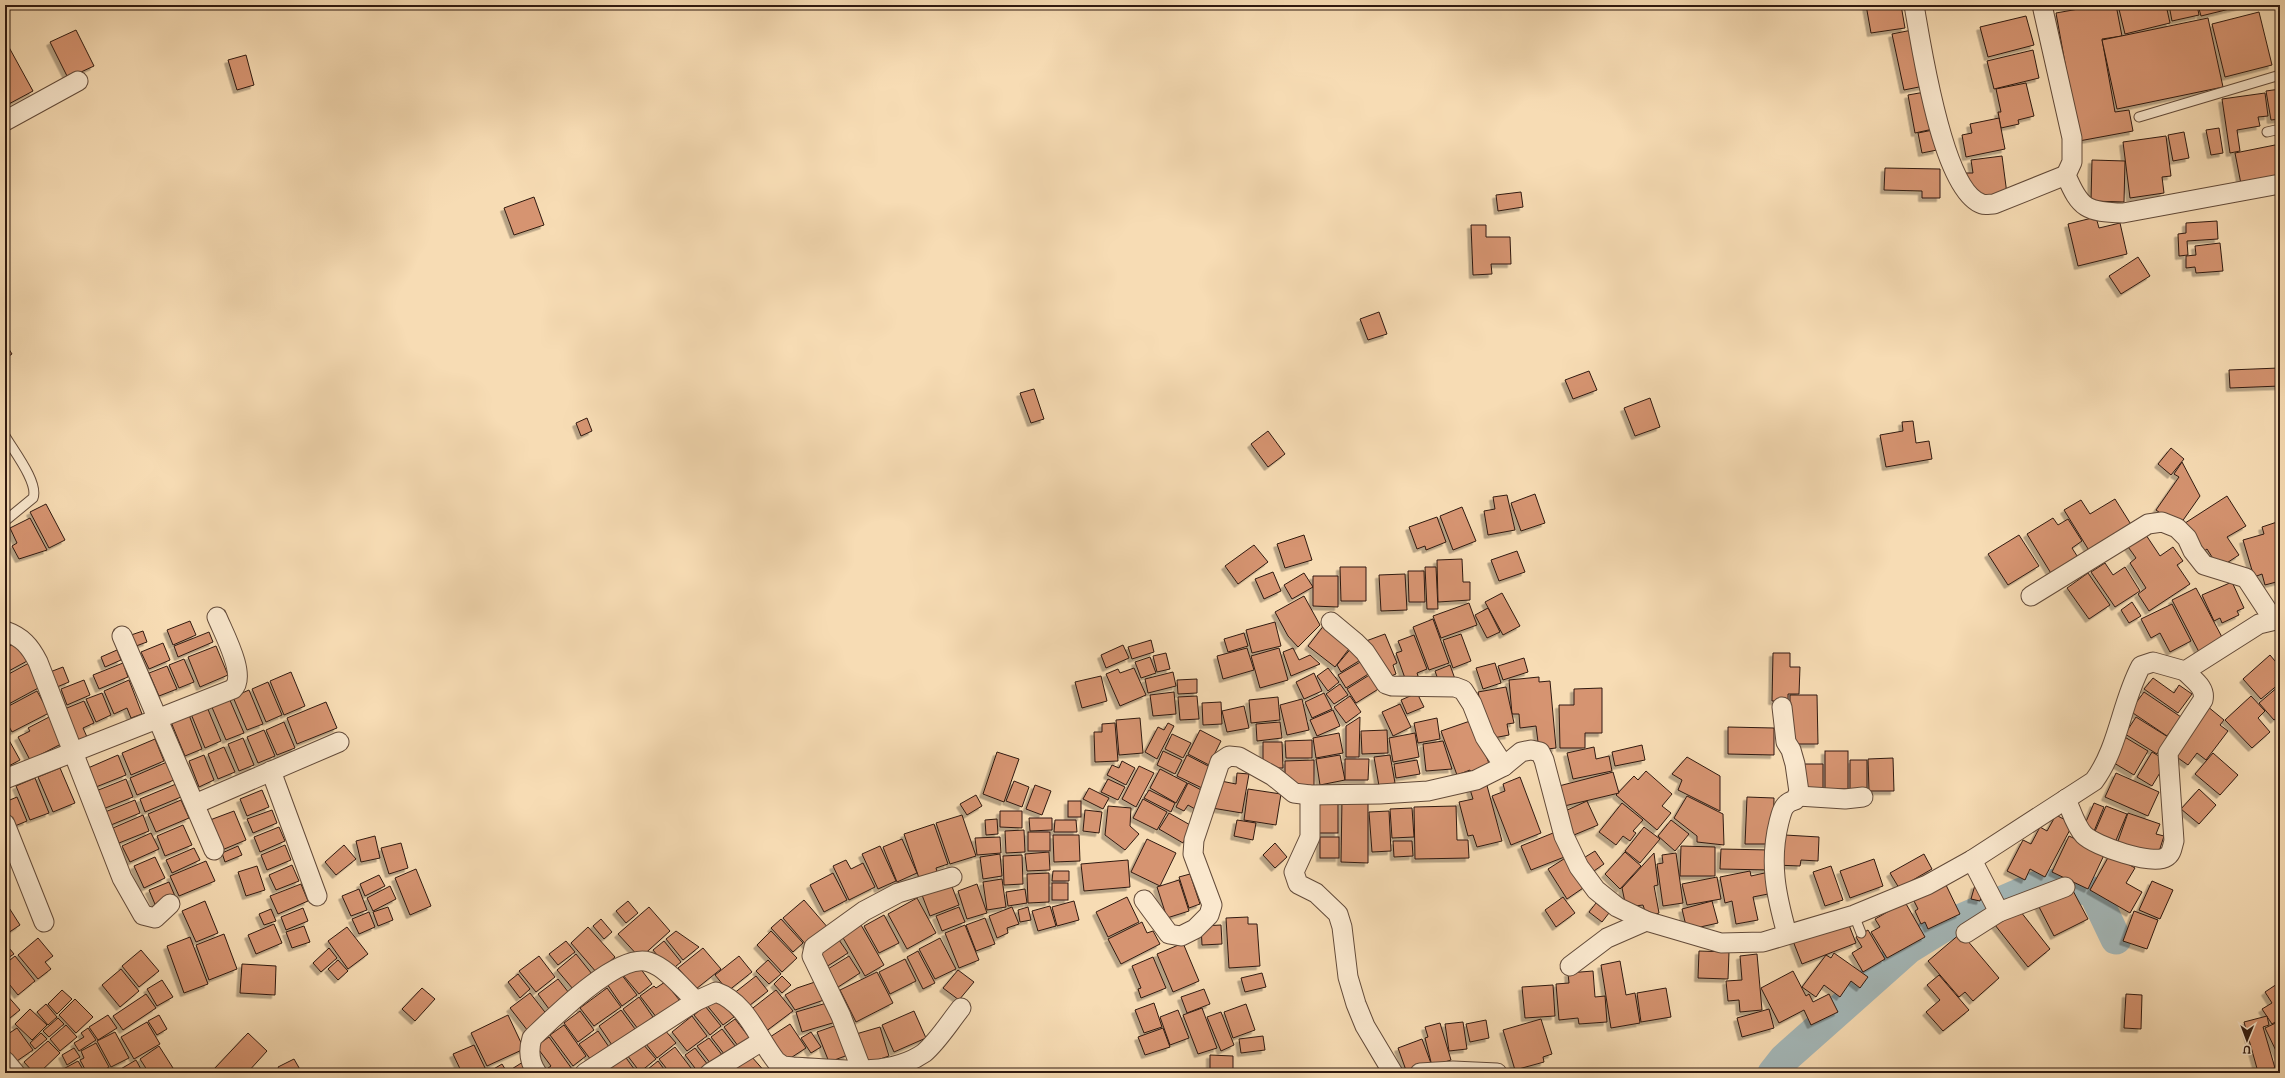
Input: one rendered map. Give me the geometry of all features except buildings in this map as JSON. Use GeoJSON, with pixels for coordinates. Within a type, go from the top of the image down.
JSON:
{"type":"FeatureCollection","features":[{"type":"Feature","properties":{"kind":"street"},"geometry":{"type":"LineString","coordinates":[[1914,5],[1940,129],[1949,159],[1968,194],[1982,204],[1994,204],[2066,175],[2072,162],[2072,138],[2042,5]]}},
{"type":"Feature","properties":{"kind":"street"},"geometry":{"type":"LineString","coordinates":[[5,121],[78,81]]}},
{"type":"Feature","properties":{"kind":"street"},"geometry":{"type":"LineString","coordinates":[[2066,175],[2079,202],[2089,210],[2123,213],[2280,184]]}},
{"type":"Feature","properties":{"kind":"street"},"geometry":{"type":"LineString","coordinates":[[2031,596],[2148,524],[2162,522],[2177,528],[2187,538],[2193,551],[2204,565],[2246,578],[2277,619],[2259,624],[2185,671]]}},
{"type":"Feature","properties":{"kind":"street"},"geometry":{"type":"LineString","coordinates":[[5,779],[233,689],[237,685],[239,672],[217,617]]}},
{"type":"Feature","properties":{"kind":"street"},"geometry":{"type":"LineString","coordinates":[[1331,622],[1365,652],[1386,684],[1392,686],[1455,687],[1463,690],[1472,704],[1486,737],[1504,766]]}},
{"type":"Feature","properties":{"kind":"street"},"geometry":{"type":"LineString","coordinates":[[5,631],[19,636],[30,648],[38,662],[122,878],[143,915],[155,918],[170,904]]}},
{"type":"Feature","properties":{"kind":"street"},"geometry":{"type":"LineString","coordinates":[[122,636],[214,850]]}},
{"type":"Feature","properties":{"kind":"street"},"geometry":{"type":"LineString","coordinates":[[1144,900],[1170,934],[1181,936],[1194,929],[1209,915],[1212,905],[1193,854],[1194,840],[1220,762],[1228,756],[1239,757],[1252,763],[1294,793],[1310,795],[1428,791],[1476,780],[1504,766],[1521,752],[1531,750],[1540,752],[1564,836],[1579,868],[1596,890],[1617,907],[1646,921],[1721,943],[1763,942],[1854,915],[1927,886],[1972,860],[2066,799],[2094,782],[2105,766],[2118,730],[2132,683],[2141,666],[2154,662],[2185,671],[2204,690],[2203,700],[2168,753],[2174,841],[2170,854],[2165,858],[2157,860],[2141,858],[2115,850],[2090,839],[2082,833],[2066,799]]}},
{"type":"Feature","properties":{"kind":"street"},"geometry":{"type":"LineString","coordinates":[[1782,707],[1786,742],[1791,750],[1795,764],[1798,796]]}},
{"type":"Feature","properties":{"kind":"street"},"geometry":{"type":"LineString","coordinates":[[195,804],[339,742]]}},
{"type":"Feature","properties":{"kind":"street"},"geometry":{"type":"LineString","coordinates":[[271,771],[318,896]]}},
{"type":"Feature","properties":{"kind":"street"},"geometry":{"type":"LineString","coordinates":[[1310,795],[1310,837],[1294,872],[1298,884],[1316,893],[1338,914],[1342,927],[1348,977],[1356,1004],[1365,1026],[1393,1073]]}},
{"type":"Feature","properties":{"kind":"street"},"geometry":{"type":"LineString","coordinates":[[1787,934],[1774,878],[1774,843],[1785,805],[1798,796],[1845,799],[1863,797]]}},
{"type":"Feature","properties":{"kind":"street"},"geometry":{"type":"LineString","coordinates":[[5,824],[44,922]]}},
{"type":"Feature","properties":{"kind":"street"},"geometry":{"type":"LineString","coordinates":[[1972,860],[1996,905]]}},
{"type":"Feature","properties":{"kind":"street"},"geometry":{"type":"LineString","coordinates":[[862,1071],[841,1016],[812,956],[814,947],[864,911],[898,893],[952,877]]}},
{"type":"Feature","properties":{"kind":"street"},"geometry":{"type":"LineString","coordinates":[[1966,933],[1996,905],[2065,887]]}},
{"type":"Feature","properties":{"kind":"street"},"geometry":{"type":"LineString","coordinates":[[1570,966],[1607,938],[1646,921]]}},
{"type":"Feature","properties":{"kind":"street"},"geometry":{"type":"LineString","coordinates":[[537,1073],[530,1058],[529,1048],[532,1038],[591,985],[620,965],[636,961],[648,962],[659,967],[696,1001]]}},
{"type":"Feature","properties":{"kind":"street"},"geometry":{"type":"LineString","coordinates":[[586,1073],[696,1001],[716,992],[725,995],[747,1016],[776,1061],[783,1066],[862,1071],[881,1070],[904,1064],[924,1053],[961,1008]]}},
{"type":"Feature","properties":{"kind":"street"},"geometry":{"type":"LineString","coordinates":[[710,1073],[762,1041]]}},
{"type":"Feature","properties":{"kind":"street"},"geometry":{"type":"LineString","coordinates":[[5,1061],[15,1073]]}},
{"type":"Feature","properties":{"kind":"street"},"geometry":{"type":"LineString","coordinates":[[1420,1073],[1453,1071],[1497,1073]]}},
{"type":"Feature","properties":{"kind":"lane"},"geometry":{"type":"LineString","coordinates":[[2139,117],[2280,75]]}},
{"type":"Feature","properties":{"kind":"lane"},"geometry":{"type":"LineString","coordinates":[[2268,132],[2280,129]]}},
{"type":"Feature","properties":{"kind":"lane"},"geometry":{"type":"LineString","coordinates":[[5,436],[32,481],[35,494],[33,498],[5,521]]}},
{"type":"Feature","properties":{"kind":"lane"},"geometry":{"type":"LineString","coordinates":[[1854,915],[1861,933]]}},
{"type":"Feature","properties":{"kind":"waterway"},"geometry":{"type":"LineString","coordinates":[[1773,1073],[1784,1059],[1909,948],[1943,927],[2040,885],[2071,884],[2094,893],[2116,939]]}}]}
